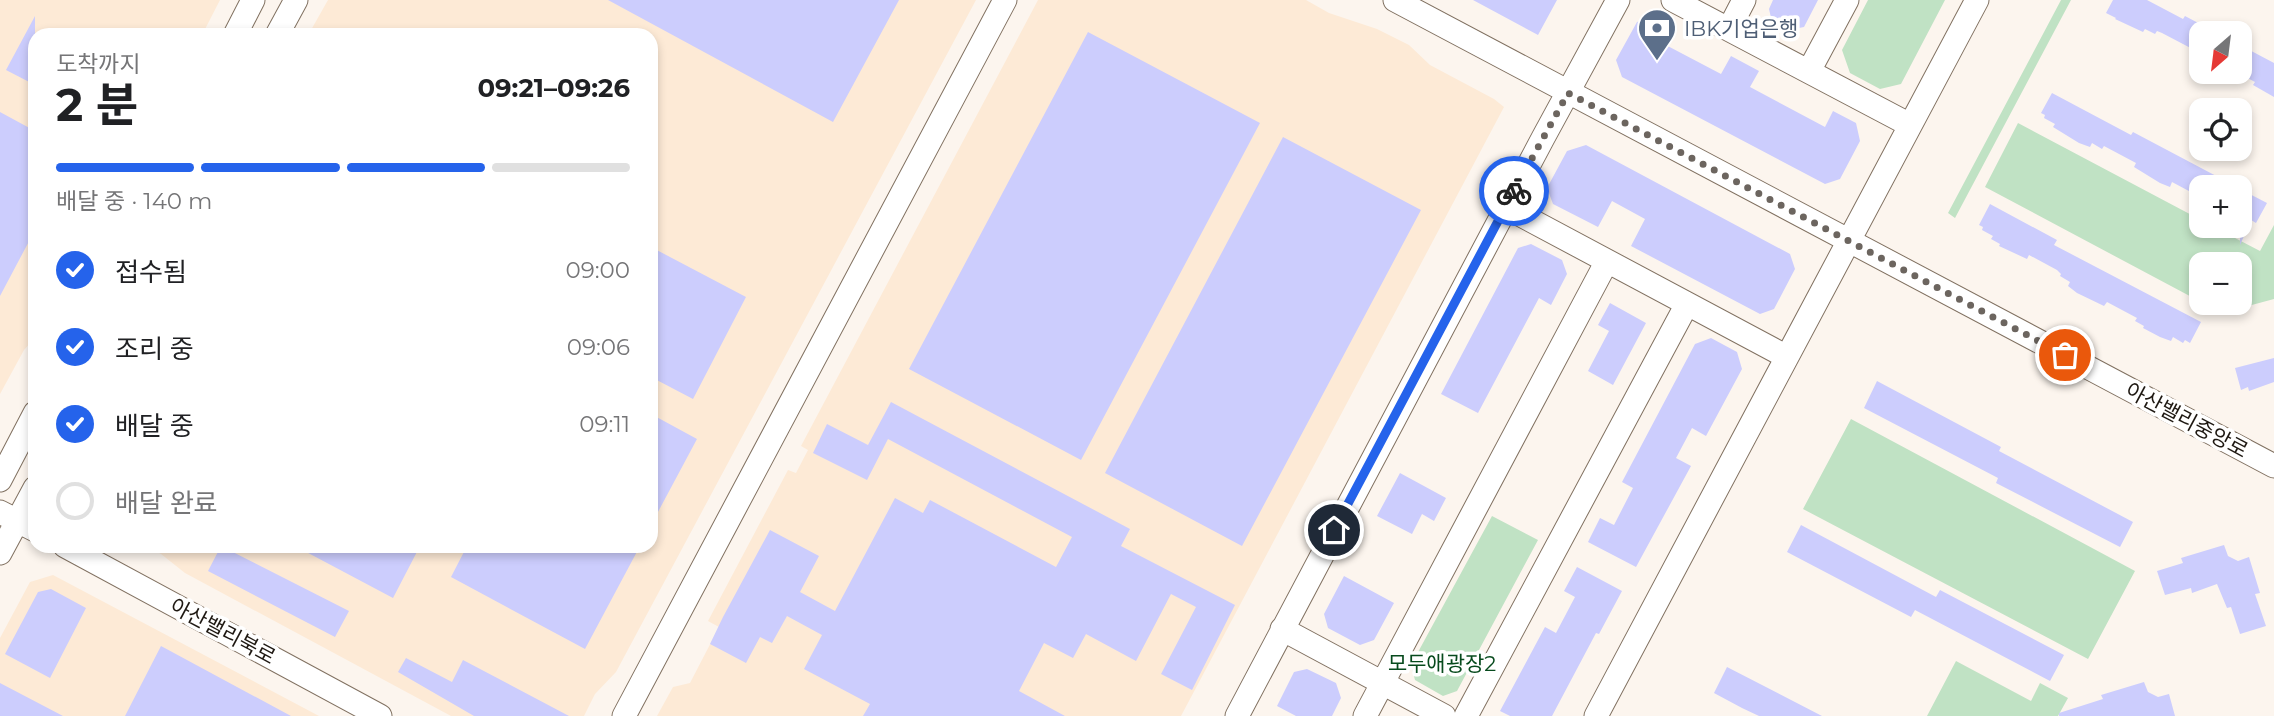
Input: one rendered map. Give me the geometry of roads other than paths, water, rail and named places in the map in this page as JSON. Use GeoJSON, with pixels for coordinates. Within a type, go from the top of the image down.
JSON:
{"type":"FeatureCollection","features":[{"type":"Feature","properties":{"kind":"street"},"geometry":{"type":"LineString","coordinates":[[239,28],[253,0]]}},
{"type":"Feature","properties":{"kind":"street"},"geometry":{"type":"LineString","coordinates":[[281,28],[296,0]]}},
{"type":"Feature","properties":{"kind":"street"},"geometry":{"type":"LineString","coordinates":[[624,716],[1005,0]]}},
{"type":"Feature","properties":{"kind":"street","name":"아산밸리중앙로"},"geometry":{"type":"LineString","coordinates":[[1395,0],[2274,466]]}},
{"type":"Feature","properties":{"kind":"street"},"geometry":{"type":"LineString","coordinates":[[1237,716],[1506,206],[1618,0]]}},
{"type":"Feature","properties":{"kind":"street"},"geometry":{"type":"LineString","coordinates":[[1673,0],[1910,125]]}},
{"type":"Feature","properties":{"kind":"street"},"geometry":{"type":"LineString","coordinates":[[1729,29],[1744,0]]}},
{"type":"Feature","properties":{"kind":"street"},"geometry":{"type":"LineString","coordinates":[[1809,71],[1847,0]]}},
{"type":"Feature","properties":{"kind":"street"},"geometry":{"type":"LineString","coordinates":[[1595,716],[1977,0]]}},
{"type":"Feature","properties":{"kind":"street"},"geometry":{"type":"LineString","coordinates":[[1506,206],[1787,357]]}},
{"type":"Feature","properties":{"kind":"street"},"geometry":{"type":"LineString","coordinates":[[1365,716],[1607,261]]}},
{"type":"Feature","properties":{"kind":"street"},"geometry":{"type":"LineString","coordinates":[[1466,716],[1687,304]]}},
{"type":"Feature","properties":{"kind":"street"},"geometry":{"type":"LineString","coordinates":[[0,480],[28,426]]}},
{"type":"Feature","properties":{"kind":"street"},"geometry":{"type":"LineString","coordinates":[[0,553],[28,501]]}},
{"type":"Feature","properties":{"kind":"street","name":"아산밸리북로"},"geometry":{"type":"LineString","coordinates":[[78,553],[380,716]]}},
{"type":"Feature","properties":{"kind":"street"},"geometry":{"type":"LineString","coordinates":[[1282,629],[1444,716]]}},
{"type":"Feature","properties":{"kind":"place","name":"IBK기업은행"},"geometry":{"type":"Point","coordinates":[1657,62]}},
{"type":"Feature","properties":{"kind":"park label","name":"모두애광장2"},"geometry":{"type":"Point","coordinates":[1442,663]}}]}
